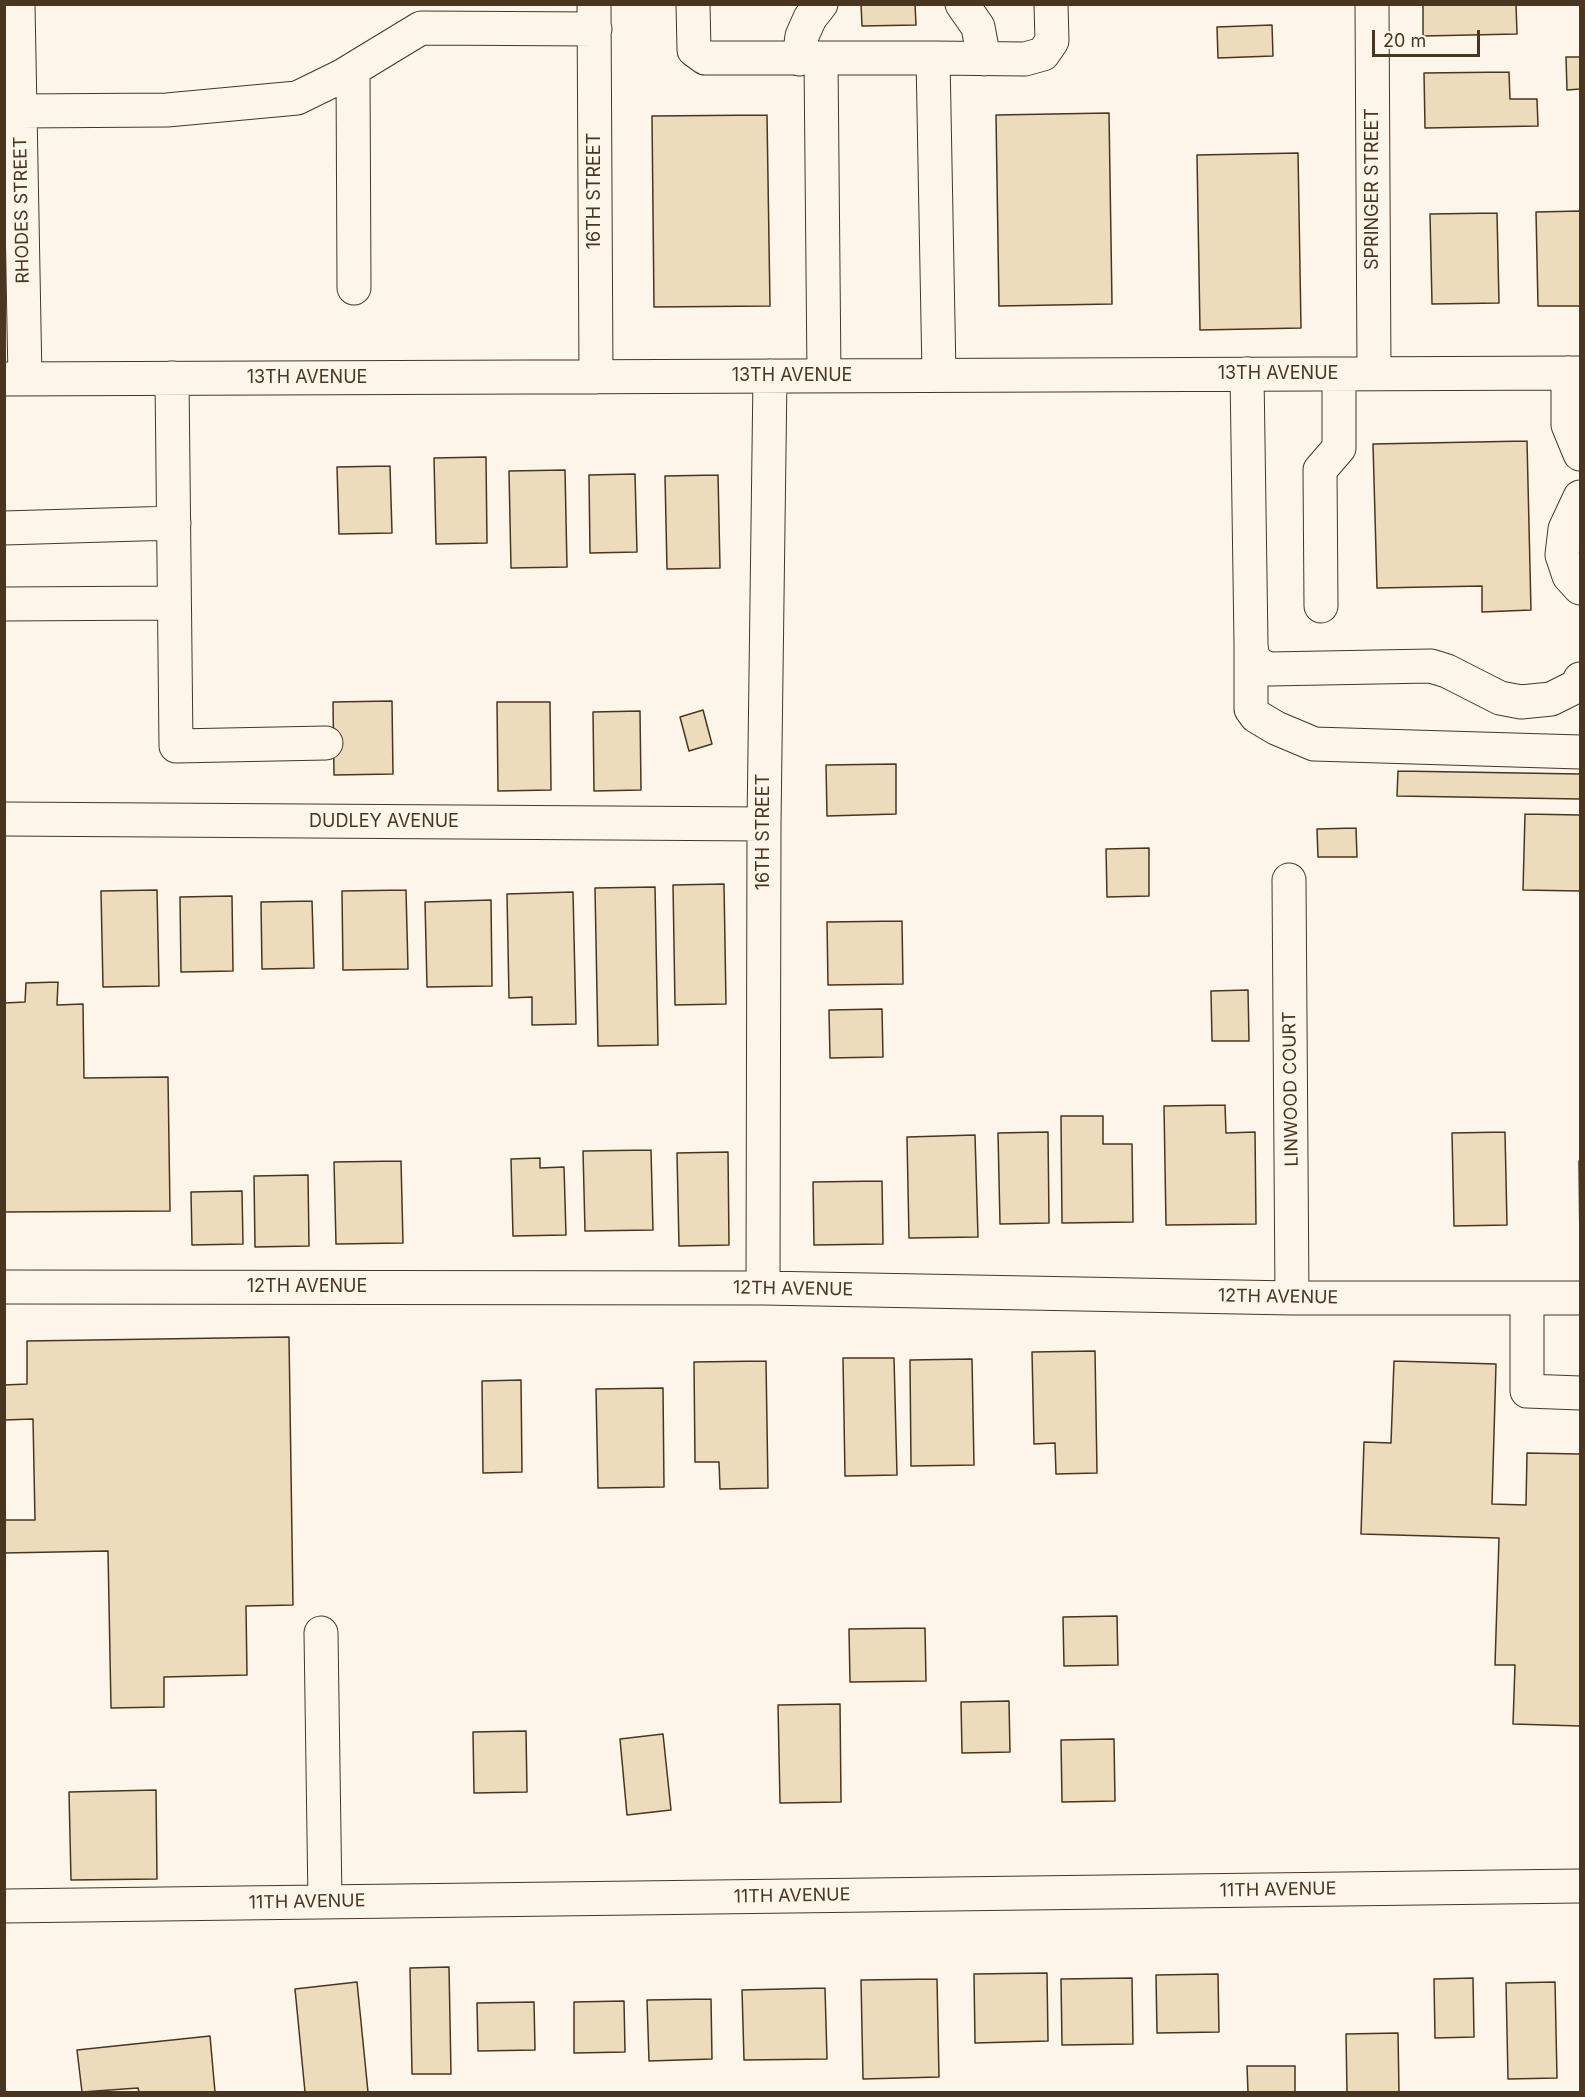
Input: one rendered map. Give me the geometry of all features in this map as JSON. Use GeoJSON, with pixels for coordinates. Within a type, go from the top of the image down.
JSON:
{"type":"FeatureCollection","features":[{"type":"Feature","properties":{"kind":"street","name":"RHODES STREET"},"geometry":{"type":"LineString","coordinates":[[15,379],[20,111],[18,4]]}},
{"type":"Feature","properties":{"kind":"street"},"geometry":{"type":"LineString","coordinates":[[693,4],[694,50],[705,58],[810,59],[1025,59],[1043,54],[1052,41],[1052,4]]}},
{"type":"Feature","properties":{"kind":"street"},"geometry":{"type":"LineString","coordinates":[[821,4],[810,18],[802,36],[810,59],[824,376]]}},
{"type":"Feature","properties":{"kind":"street"},"geometry":{"type":"LineString","coordinates":[[962,4],[978,27],[984,59]]}},
{"type":"Feature","properties":{"kind":"street","name":"SPRINGER STREET"},"geometry":{"type":"LineString","coordinates":[[1372,4],[1374,374]]}},
{"type":"Feature","properties":{"kind":"street"},"geometry":{"type":"LineString","coordinates":[[20,111],[167,110],[297,99],[353,70],[421,28],[594,17]]}},
{"type":"Feature","properties":{"kind":"street","name":"16TH STREET"},"geometry":{"type":"LineString","coordinates":[[594,17],[596,377]]}},
{"type":"Feature","properties":{"kind":"street"},"geometry":{"type":"LineString","coordinates":[[933,58],[939,375]]}},
{"type":"Feature","properties":{"kind":"street"},"geometry":{"type":"LineString","coordinates":[[353,70],[354,288]]}},
{"type":"Feature","properties":{"kind":"street"},"geometry":{"type":"LineString","coordinates":[[1574,373],[1568,425],[1581,454]]}},
{"type":"Feature","properties":{"kind":"street","name":"13TH AVENUE"},"geometry":{"type":"LineString","coordinates":[[15,379],[1574,373]]}},
{"type":"Feature","properties":{"kind":"street"},"geometry":{"type":"LineString","coordinates":[[1247,374],[1251,709],[1256,716],[1276,728],[1314,744],[1581,752]]}},
{"type":"Feature","properties":{"kind":"street"},"geometry":{"type":"LineString","coordinates":[[1321,606],[1320,470],[1339,447],[1339,374]]}},
{"type":"Feature","properties":{"kind":"street","name":"16TH STREET"},"geometry":{"type":"LineString","coordinates":[[763,1288],[764,824],[770,376]]}},
{"type":"Feature","properties":{"kind":"street"},"geometry":{"type":"LineString","coordinates":[[172,378],[176,746],[326,743]]}},
{"type":"Feature","properties":{"kind":"street"},"geometry":{"type":"LineString","coordinates":[[1581,497],[1565,529],[1562,555],[1569,576],[1581,588]]}},
{"type":"Feature","properties":{"kind":"street"},"geometry":{"type":"LineString","coordinates":[[4,528],[174,524]]}},
{"type":"Feature","properties":{"kind":"street"},"geometry":{"type":"LineString","coordinates":[[4,604],[174,603]]}},
{"type":"Feature","properties":{"kind":"street"},"geometry":{"type":"LineString","coordinates":[[1251,644],[1252,655],[1258,664],[1269,669],[1431,666],[1447,670],[1500,698],[1521,702],[1551,699],[1576,686],[1581,679]]}},
{"type":"Feature","properties":{"kind":"street","name":"DUDLEY AVENUE"},"geometry":{"type":"LineString","coordinates":[[4,819],[764,824]]}},
{"type":"Feature","properties":{"kind":"street","name":"LINWOOD COURT"},"geometry":{"type":"LineString","coordinates":[[1289,880],[1292,1298]]}},
{"type":"Feature","properties":{"kind":"street","name":"12TH AVENUE"},"geometry":{"type":"LineString","coordinates":[[4,1287],[763,1288],[1292,1298],[1581,1298]]}},
{"type":"Feature","properties":{"kind":"street"},"geometry":{"type":"LineString","coordinates":[[1527,1298],[1527,1391],[1581,1393]]}},
{"type":"Feature","properties":{"kind":"street"},"geometry":{"type":"LineString","coordinates":[[321,1633],[325,1902]]}},
{"type":"Feature","properties":{"kind":"street","name":"11TH AVENUE"},"geometry":{"type":"LineString","coordinates":[[4,1906],[1581,1886]]}},
{"type":"Feature","properties":{"kind":"building"},"geometry":{"type":"Polygon","coordinates":[[[861,4],[915,4],[916,25],[862,26],[861,4]]]}},
{"type":"Feature","properties":{"kind":"building"},"geometry":{"type":"Polygon","coordinates":[[[1423,4],[1516,4],[1517,34],[1423,36],[1423,4]]]}},
{"type":"Feature","properties":{"kind":"building"},"geometry":{"type":"Polygon","coordinates":[[[1272,25],[1273,56],[1218,58],[1217,27],[1272,25]]]}},
{"type":"Feature","properties":{"kind":"building"},"geometry":{"type":"Polygon","coordinates":[[[1566,57],[1580,57],[1580,89],[1567,90],[1566,57]]]}},
{"type":"Feature","properties":{"kind":"building"},"geometry":{"type":"Polygon","coordinates":[[[1509,72],[1510,99],[1537,99],[1538,126],[1425,128],[1424,73],[1509,72]]]}},
{"type":"Feature","properties":{"kind":"building"},"geometry":{"type":"Polygon","coordinates":[[[1109,113],[1112,304],[999,306],[996,115],[1109,113]]]}},
{"type":"Feature","properties":{"kind":"building"},"geometry":{"type":"Polygon","coordinates":[[[767,115],[770,306],[654,307],[652,116],[767,115]]]}},
{"type":"Feature","properties":{"kind":"building"},"geometry":{"type":"Polygon","coordinates":[[[1298,153],[1301,328],[1200,330],[1197,155],[1298,153]]]}},
{"type":"Feature","properties":{"kind":"building"},"geometry":{"type":"Polygon","coordinates":[[[1580,211],[1580,306],[1538,306],[1536,212],[1580,211]]]}},
{"type":"Feature","properties":{"kind":"building"},"geometry":{"type":"Polygon","coordinates":[[[1497,213],[1499,303],[1432,304],[1430,214],[1497,213]]]}},
{"type":"Feature","properties":{"kind":"building"},"geometry":{"type":"Polygon","coordinates":[[[1527,441],[1531,610],[1482,612],[1482,586],[1377,588],[1373,444],[1527,441]]]}},
{"type":"Feature","properties":{"kind":"building"},"geometry":{"type":"Polygon","coordinates":[[[486,457],[487,543],[436,544],[434,458],[486,457]]]}},
{"type":"Feature","properties":{"kind":"building"},"geometry":{"type":"Polygon","coordinates":[[[390,466],[392,533],[339,534],[337,467],[390,466]]]}},
{"type":"Feature","properties":{"kind":"building"},"geometry":{"type":"Polygon","coordinates":[[[565,470],[567,567],[511,568],[509,471],[565,470]]]}},
{"type":"Feature","properties":{"kind":"building"},"geometry":{"type":"Polygon","coordinates":[[[635,474],[637,552],[590,553],[589,475],[635,474]]]}},
{"type":"Feature","properties":{"kind":"building"},"geometry":{"type":"Polygon","coordinates":[[[718,475],[720,568],[667,569],[665,476],[718,475]]]}},
{"type":"Feature","properties":{"kind":"building"},"geometry":{"type":"Polygon","coordinates":[[[392,701],[393,774],[334,775],[333,702],[392,701]]]}},
{"type":"Feature","properties":{"kind":"building"},"geometry":{"type":"Polygon","coordinates":[[[497,702],[550,702],[551,790],[498,791],[497,702]]]}},
{"type":"Feature","properties":{"kind":"building"},"geometry":{"type":"Polygon","coordinates":[[[703,710],[712,744],[689,751],[680,717],[703,710]]]}},
{"type":"Feature","properties":{"kind":"building"},"geometry":{"type":"Polygon","coordinates":[[[640,711],[641,790],[594,791],[593,712],[640,711]]]}},
{"type":"Feature","properties":{"kind":"building"},"geometry":{"type":"Polygon","coordinates":[[[896,764],[896,814],[827,816],[826,765],[896,764]]]}},
{"type":"Feature","properties":{"kind":"building"},"geometry":{"type":"Polygon","coordinates":[[[1398,771],[1580,774],[1580,799],[1397,796],[1398,771]]]}},
{"type":"Feature","properties":{"kind":"building"},"geometry":{"type":"Polygon","coordinates":[[[1525,814],[1580,815],[1580,891],[1523,890],[1525,814]]]}},
{"type":"Feature","properties":{"kind":"building"},"geometry":{"type":"Polygon","coordinates":[[[1356,828],[1357,857],[1318,857],[1317,829],[1356,828]]]}},
{"type":"Feature","properties":{"kind":"building"},"geometry":{"type":"Polygon","coordinates":[[[1149,848],[1149,896],[1107,897],[1106,849],[1149,848]]]}},
{"type":"Feature","properties":{"kind":"building"},"geometry":{"type":"Polygon","coordinates":[[[724,884],[726,1004],[675,1005],[673,885],[724,884]]]}},
{"type":"Feature","properties":{"kind":"building"},"geometry":{"type":"Polygon","coordinates":[[[655,887],[658,1045],[598,1046],[595,888],[655,887]]]}},
{"type":"Feature","properties":{"kind":"building"},"geometry":{"type":"Polygon","coordinates":[[[157,890],[159,986],[103,987],[101,891],[157,890]]]}},
{"type":"Feature","properties":{"kind":"building"},"geometry":{"type":"Polygon","coordinates":[[[406,890],[408,969],[343,970],[342,891],[406,890]]]}},
{"type":"Feature","properties":{"kind":"building"},"geometry":{"type":"Polygon","coordinates":[[[573,892],[576,1024],[532,1025],[532,997],[509,998],[507,894],[573,892]]]}},
{"type":"Feature","properties":{"kind":"building"},"geometry":{"type":"Polygon","coordinates":[[[232,896],[233,971],[181,972],[180,897],[232,896]]]}},
{"type":"Feature","properties":{"kind":"building"},"geometry":{"type":"Polygon","coordinates":[[[491,900],[492,986],[427,987],[425,902],[491,900]]]}},
{"type":"Feature","properties":{"kind":"building"},"geometry":{"type":"Polygon","coordinates":[[[312,901],[314,968],[262,969],[261,902],[312,901]]]}},
{"type":"Feature","properties":{"kind":"building"},"geometry":{"type":"Polygon","coordinates":[[[902,921],[903,984],[828,985],[827,922],[902,921]]]}},
{"type":"Feature","properties":{"kind":"building"},"geometry":{"type":"Polygon","coordinates":[[[58,982],[57,1005],[83,1004],[84,1078],[168,1077],[170,1211],[4,1212],[4,1003],[25,1002],[26,983],[58,982]]]}},
{"type":"Feature","properties":{"kind":"building"},"geometry":{"type":"Polygon","coordinates":[[[1248,990],[1249,1041],[1212,1041],[1211,991],[1248,990]]]}},
{"type":"Feature","properties":{"kind":"building"},"geometry":{"type":"Polygon","coordinates":[[[882,1009],[883,1057],[830,1058],[829,1010],[882,1009]]]}},
{"type":"Feature","properties":{"kind":"building"},"geometry":{"type":"Polygon","coordinates":[[[1225,1105],[1226,1133],[1255,1132],[1256,1224],[1166,1225],[1164,1106],[1225,1105]]]}},
{"type":"Feature","properties":{"kind":"building"},"geometry":{"type":"Polygon","coordinates":[[[1061,1116],[1103,1116],[1103,1144],[1132,1144],[1133,1222],[1062,1223],[1061,1116]]]}},
{"type":"Feature","properties":{"kind":"building"},"geometry":{"type":"Polygon","coordinates":[[[1048,1132],[1049,1223],[1000,1224],[998,1133],[1048,1132]]]}},
{"type":"Feature","properties":{"kind":"building"},"geometry":{"type":"Polygon","coordinates":[[[1505,1132],[1507,1225],[1454,1226],[1452,1133],[1505,1132]]]}},
{"type":"Feature","properties":{"kind":"building"},"geometry":{"type":"Polygon","coordinates":[[[975,1135],[978,1237],[909,1238],[907,1137],[975,1135]]]}},
{"type":"Feature","properties":{"kind":"building"},"geometry":{"type":"Polygon","coordinates":[[[651,1150],[653,1230],[585,1231],[583,1151],[651,1150]]]}},
{"type":"Feature","properties":{"kind":"building"},"geometry":{"type":"Polygon","coordinates":[[[728,1152],[729,1245],[679,1246],[677,1153],[728,1152]]]}},
{"type":"Feature","properties":{"kind":"building"},"geometry":{"type":"Polygon","coordinates":[[[540,1158],[540,1168],[564,1167],[566,1235],[513,1236],[511,1159],[540,1158]]]}},
{"type":"Feature","properties":{"kind":"building"},"geometry":{"type":"Polygon","coordinates":[[[401,1161],[403,1243],[336,1244],[334,1162],[401,1161]]]}},
{"type":"Feature","properties":{"kind":"building"},"geometry":{"type":"Polygon","coordinates":[[[1579,1161],[1580,1161],[1580,1248],[1579,1161]]]}},
{"type":"Feature","properties":{"kind":"building"},"geometry":{"type":"Polygon","coordinates":[[[308,1175],[309,1246],[255,1247],[254,1176],[308,1175]]]}},
{"type":"Feature","properties":{"kind":"building"},"geometry":{"type":"Polygon","coordinates":[[[882,1181],[883,1244],[814,1245],[813,1182],[882,1181]]]}},
{"type":"Feature","properties":{"kind":"building"},"geometry":{"type":"Polygon","coordinates":[[[242,1191],[243,1244],[192,1245],[191,1192],[242,1191]]]}},
{"type":"Feature","properties":{"kind":"building"},"geometry":{"type":"Polygon","coordinates":[[[289,1337],[293,1605],[246,1606],[247,1675],[164,1677],[164,1707],[111,1708],[108,1551],[4,1553],[4,1520],[35,1520],[33,1419],[4,1420],[4,1385],[27,1384],[27,1341],[289,1337]]]}},
{"type":"Feature","properties":{"kind":"building"},"geometry":{"type":"Polygon","coordinates":[[[1095,1351],[1097,1473],[1056,1474],[1055,1443],[1034,1444],[1032,1352],[1095,1351]]]}},
{"type":"Feature","properties":{"kind":"building"},"geometry":{"type":"Polygon","coordinates":[[[843,1358],[894,1358],[897,1475],[845,1476],[843,1358]]]}},
{"type":"Feature","properties":{"kind":"building"},"geometry":{"type":"Polygon","coordinates":[[[972,1359],[974,1465],[911,1466],[910,1360],[972,1359]]]}},
{"type":"Feature","properties":{"kind":"building"},"geometry":{"type":"Polygon","coordinates":[[[766,1361],[768,1488],[720,1489],[719,1462],[695,1462],[694,1362],[766,1361]]]}},
{"type":"Feature","properties":{"kind":"building"},"geometry":{"type":"Polygon","coordinates":[[[1394,1361],[1496,1364],[1492,1504],[1526,1505],[1527,1453],[1580,1454],[1580,1726],[1513,1724],[1515,1665],[1495,1665],[1499,1538],[1361,1534],[1364,1442],[1391,1443],[1394,1361]]]}},
{"type":"Feature","properties":{"kind":"building"},"geometry":{"type":"Polygon","coordinates":[[[521,1380],[522,1472],[483,1473],[482,1381],[521,1380]]]}},
{"type":"Feature","properties":{"kind":"building"},"geometry":{"type":"Polygon","coordinates":[[[663,1388],[664,1487],[598,1488],[596,1389],[663,1388]]]}},
{"type":"Feature","properties":{"kind":"building"},"geometry":{"type":"Polygon","coordinates":[[[1117,1616],[1118,1665],[1064,1666],[1063,1617],[1117,1616]]]}},
{"type":"Feature","properties":{"kind":"building"},"geometry":{"type":"Polygon","coordinates":[[[925,1628],[926,1681],[850,1682],[849,1629],[925,1628]]]}},
{"type":"Feature","properties":{"kind":"building"},"geometry":{"type":"Polygon","coordinates":[[[1009,1701],[1010,1752],[962,1753],[961,1702],[1009,1701]]]}},
{"type":"Feature","properties":{"kind":"building"},"geometry":{"type":"Polygon","coordinates":[[[840,1704],[841,1802],[780,1803],[778,1705],[840,1704]]]}},
{"type":"Feature","properties":{"kind":"building"},"geometry":{"type":"Polygon","coordinates":[[[526,1731],[527,1792],[474,1793],[473,1732],[526,1731]]]}},
{"type":"Feature","properties":{"kind":"building"},"geometry":{"type":"Polygon","coordinates":[[[663,1734],[671,1810],[627,1815],[620,1739],[663,1734]]]}},
{"type":"Feature","properties":{"kind":"building"},"geometry":{"type":"Polygon","coordinates":[[[1114,1739],[1115,1801],[1062,1802],[1061,1740],[1114,1739]]]}},
{"type":"Feature","properties":{"kind":"building"},"geometry":{"type":"Polygon","coordinates":[[[156,1790],[157,1879],[71,1880],[69,1792],[156,1790]]]}},
{"type":"Feature","properties":{"kind":"building"},"geometry":{"type":"Polygon","coordinates":[[[449,1967],[451,2074],[412,2074],[410,1968],[449,1967]]]}},
{"type":"Feature","properties":{"kind":"building"},"geometry":{"type":"Polygon","coordinates":[[[1047,1973],[1048,2041],[975,2043],[974,1974],[1047,1973]]]}},
{"type":"Feature","properties":{"kind":"building"},"geometry":{"type":"Polygon","coordinates":[[[1218,1974],[1219,2032],[1157,2033],[1156,1975],[1218,1974]]]}},
{"type":"Feature","properties":{"kind":"building"},"geometry":{"type":"Polygon","coordinates":[[[1132,1978],[1133,2044],[1062,2045],[1061,1979],[1132,1978]]]}},
{"type":"Feature","properties":{"kind":"building"},"geometry":{"type":"Polygon","coordinates":[[[1473,1978],[1474,2037],[1435,2038],[1434,1979],[1473,1978]]]}},
{"type":"Feature","properties":{"kind":"building"},"geometry":{"type":"Polygon","coordinates":[[[937,1979],[939,2077],[863,2079],[861,1980],[937,1979]]]}},
{"type":"Feature","properties":{"kind":"building"},"geometry":{"type":"Polygon","coordinates":[[[357,1982],[368,2092],[305,2092],[295,1989],[357,1982]]]}},
{"type":"Feature","properties":{"kind":"building"},"geometry":{"type":"Polygon","coordinates":[[[1555,1982],[1557,2078],[1508,2079],[1506,1983],[1555,1982]]]}},
{"type":"Feature","properties":{"kind":"building"},"geometry":{"type":"Polygon","coordinates":[[[825,1988],[827,2059],[744,2060],[742,1990],[825,1988]]]}},
{"type":"Feature","properties":{"kind":"building"},"geometry":{"type":"Polygon","coordinates":[[[711,1999],[712,2059],[649,2061],[647,2000],[711,1999]]]}},
{"type":"Feature","properties":{"kind":"building"},"geometry":{"type":"Polygon","coordinates":[[[624,2001],[625,2052],[574,2053],[574,2002],[624,2001]]]}},
{"type":"Feature","properties":{"kind":"building"},"geometry":{"type":"Polygon","coordinates":[[[534,2002],[535,2050],[478,2051],[477,2003],[534,2002]]]}},
{"type":"Feature","properties":{"kind":"building"},"geometry":{"type":"Polygon","coordinates":[[[1398,2033],[1399,2092],[1347,2092],[1346,2034],[1398,2033]]]}},
{"type":"Feature","properties":{"kind":"building"},"geometry":{"type":"Polygon","coordinates":[[[210,2036],[215,2092],[139,2092],[138,2088],[82,2092],[77,2050],[210,2036]]]}},
{"type":"Feature","properties":{"kind":"building"},"geometry":{"type":"Polygon","coordinates":[[[1247,2066],[1295,2066],[1295,2092],[1248,2092],[1247,2066]]]}}]}
